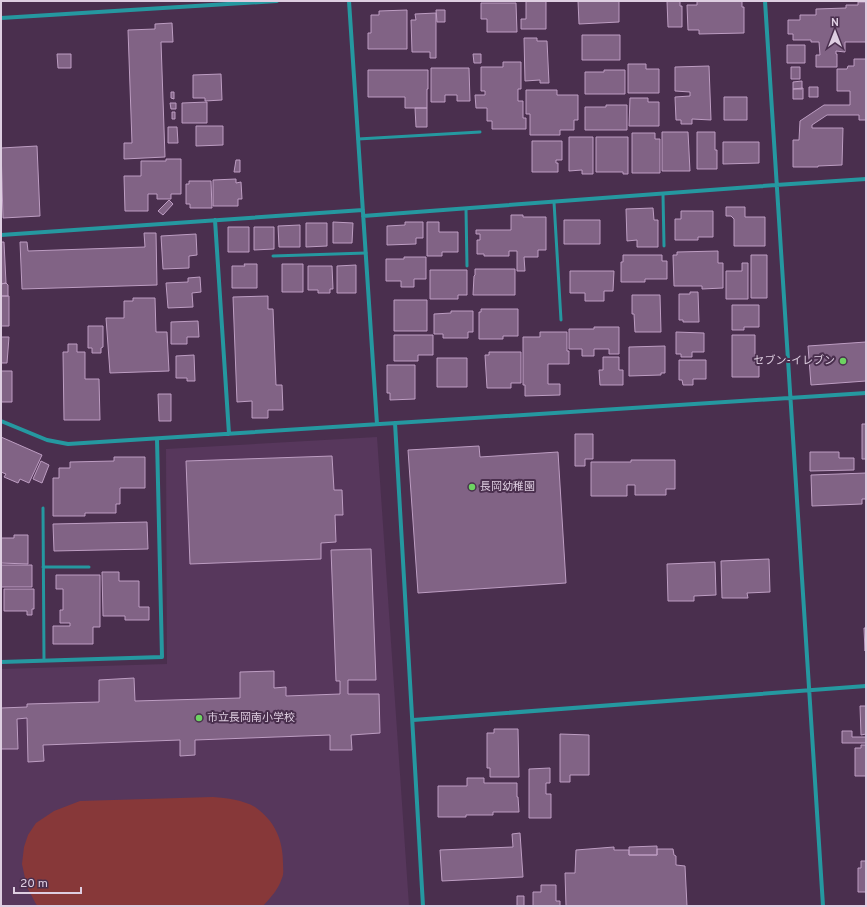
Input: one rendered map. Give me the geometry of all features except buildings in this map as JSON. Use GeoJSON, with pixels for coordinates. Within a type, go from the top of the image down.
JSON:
{"type":"FeatureCollection","features":[{"type":"Feature","properties":{"kind":"street"},"geometry":{"type":"LineString","coordinates":[[1,18],[277,1]]}},
{"type":"Feature","properties":{"kind":"street"},"geometry":{"type":"LineString","coordinates":[[349,1],[377,424]]}},
{"type":"Feature","properties":{"kind":"street"},"geometry":{"type":"LineString","coordinates":[[765,1],[823,906]]}},
{"type":"Feature","properties":{"kind":"street"},"geometry":{"type":"LineString","coordinates":[[363,216],[866,179]]}},
{"type":"Feature","properties":{"kind":"street"},"geometry":{"type":"LineString","coordinates":[[1,235],[363,210]]}},
{"type":"Feature","properties":{"kind":"street"},"geometry":{"type":"LineString","coordinates":[[215,220],[229,434]]}},
{"type":"Feature","properties":{"kind":"street"},"geometry":{"type":"LineString","coordinates":[[1,421],[47,440],[68,444],[866,393]]}},
{"type":"Feature","properties":{"kind":"street"},"geometry":{"type":"LineString","coordinates":[[395,423],[423,906]]}},
{"type":"Feature","properties":{"kind":"street"},"geometry":{"type":"LineString","coordinates":[[1,662],[162,657],[156,439]]}},
{"type":"Feature","properties":{"kind":"street"},"geometry":{"type":"LineString","coordinates":[[413,720],[866,686]]}},
{"type":"Feature","properties":{"kind":"lane"},"geometry":{"type":"LineString","coordinates":[[358,139],[480,132]]}},
{"type":"Feature","properties":{"kind":"lane"},"geometry":{"type":"LineString","coordinates":[[663,194],[664,246]]}},
{"type":"Feature","properties":{"kind":"lane"},"geometry":{"type":"LineString","coordinates":[[554,202],[561,320]]}},
{"type":"Feature","properties":{"kind":"lane"},"geometry":{"type":"LineString","coordinates":[[466,209],[467,266]]}},
{"type":"Feature","properties":{"kind":"lane"},"geometry":{"type":"LineString","coordinates":[[273,256],[366,253]]}},
{"type":"Feature","properties":{"kind":"lane"},"geometry":{"type":"LineString","coordinates":[[43,508],[44,660]]}},
{"type":"Feature","properties":{"kind":"lane"},"geometry":{"type":"LineString","coordinates":[[43,567],[89,567]]}},
{"type":"Feature","properties":{"kind":"shaded area","name":"市立長岡南小学校"},"geometry":{"type":"Polygon","coordinates":[[[377,437],[409,906],[1,906],[1,669],[167,664],[166,449],[377,437]]]}},
{"type":"Feature","properties":{"kind":"shaded area"},"geometry":{"type":"Polygon","coordinates":[[[213,797],[240,801],[255,807],[268,818],[273,825],[279,839],[283,855],[283,875],[276,890],[263,906],[38,906],[36,904],[27,887],[22,864],[24,847],[28,835],[36,823],[54,811],[80,801],[213,797]]]}},
{"type":"Feature","properties":{"kind":"place","name":"セブン-イレブン"},"geometry":{"type":"Point","coordinates":[843,361]}},
{"type":"Feature","properties":{"kind":"place","name":"長岡幼稚園"},"geometry":{"type":"Point","coordinates":[472,487]}},
{"type":"Feature","properties":{"kind":"place","name":"市立長岡南小学校"},"geometry":{"type":"Point","coordinates":[199,718]}}]}
